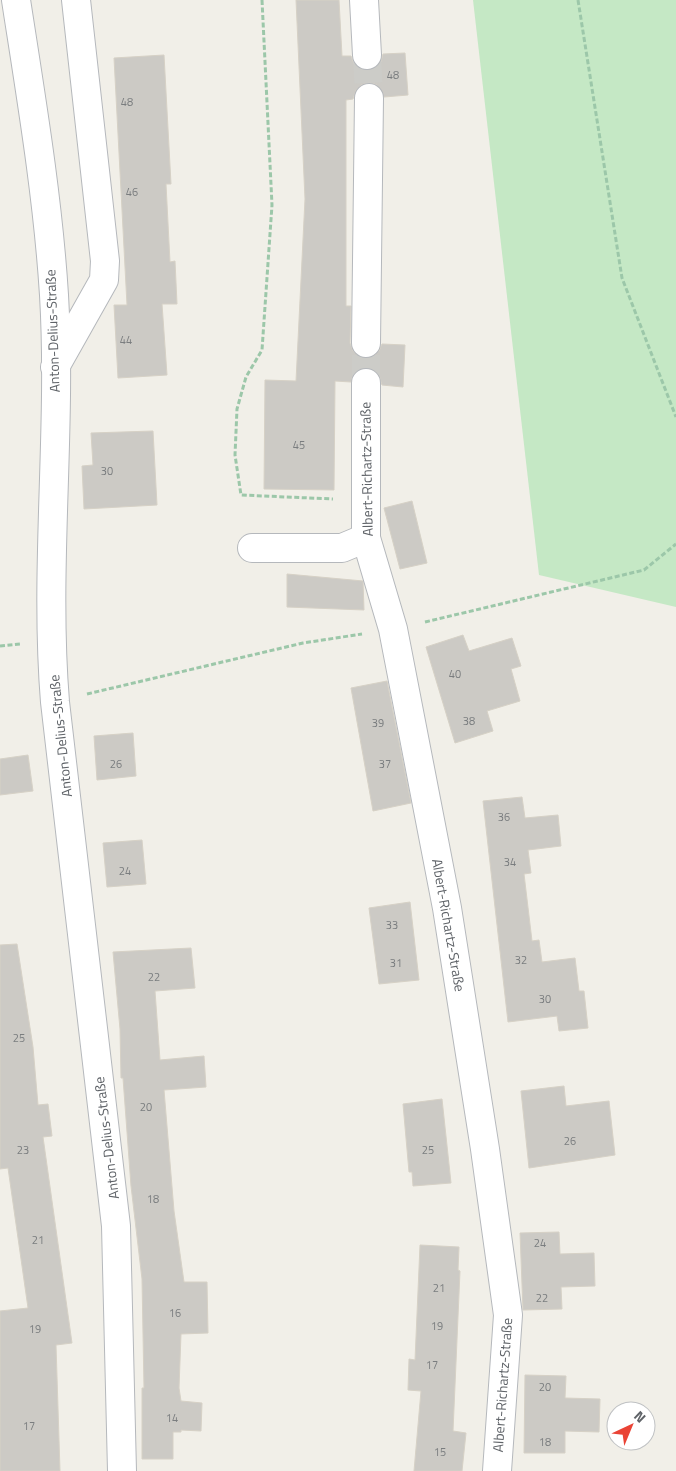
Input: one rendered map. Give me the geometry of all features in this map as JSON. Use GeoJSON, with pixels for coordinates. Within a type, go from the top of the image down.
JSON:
{"type":"FeatureCollection","features":[{"type":"Feature","properties":{"kind":"street","name":"Anton-Delius-Straße"},"geometry":{"type":"LineString","coordinates":[[16,0],[35,121],[52,276],[55,368],[50,641],[55,702],[116,1226],[122,1471]]}},
{"type":"Feature","properties":{"kind":"street"},"geometry":{"type":"LineString","coordinates":[[55,368],[104,280],[105,261],[76,0]]}},
{"type":"Feature","properties":{"kind":"street"},"geometry":{"type":"LineString","coordinates":[[364,0],[367,55]]}},
{"type":"Feature","properties":{"kind":"street"},"geometry":{"type":"LineString","coordinates":[[366,343],[370,98]]}},
{"type":"Feature","properties":{"kind":"street","name":"Albert-Richartz-Straße"},"geometry":{"type":"LineString","coordinates":[[366,383],[366,538],[393,629],[447,908],[508,1316],[497,1471]]}},
{"type":"Feature","properties":{"kind":"street"},"geometry":{"type":"LineString","coordinates":[[252,548],[342,548],[366,538]]}},
{"type":"Feature","properties":{"kind":"path"},"geometry":{"type":"LineString","coordinates":[[262,0],[272,205],[262,350],[246,377],[237,409],[235,455],[241,495],[366,501]]}},
{"type":"Feature","properties":{"kind":"path"},"geometry":{"type":"LineString","coordinates":[[578,0],[622,278],[676,417]]}},
{"type":"Feature","properties":{"kind":"path"},"geometry":{"type":"LineString","coordinates":[[531,597],[644,570],[676,544]]}},
{"type":"Feature","properties":{"kind":"path"},"geometry":{"type":"LineString","coordinates":[[55,702],[303,643]]}},
{"type":"Feature","properties":{"kind":"green space"},"geometry":{"type":"Polygon","coordinates":[[[473,0],[676,0],[676,607],[539,575],[473,0]]]}},
{"type":"Feature","properties":{"kind":"building"},"geometry":{"type":"Polygon","coordinates":[[[296,0],[339,0],[342,56],[351,56],[354,64],[360,69],[368,71],[376,68],[381,62],[383,54],[405,53],[408,95],[384,97],[377,85],[369,82],[361,85],[356,90],[353,99],[346,100],[346,306],[351,306],[350,343],[353,351],[365,359],[374,356],[382,344],[405,345],[403,387],[382,385],[379,375],[373,369],[366,367],[358,370],[353,375],[351,382],[335,381],[334,490],[264,489],[265,380],[296,381],[305,199],[296,0]]]}},
{"type":"Feature","properties":{"kind":"building"},"geometry":{"type":"Polygon","coordinates":[[[164,55],[171,184],[166,184],[170,262],[175,261],[177,304],[162,304],[167,375],[118,378],[114,305],[127,305],[114,58],[164,55]]]}},
{"type":"Feature","properties":{"kind":"building"},"geometry":{"type":"Polygon","coordinates":[[[153,431],[157,505],[84,509],[82,466],[93,465],[91,433],[153,431]]]}},
{"type":"Feature","properties":{"kind":"building"},"geometry":{"type":"Polygon","coordinates":[[[412,501],[427,563],[400,569],[384,508],[412,501]]]}},
{"type":"Feature","properties":{"kind":"building"},"geometry":{"type":"Polygon","coordinates":[[[287,574],[363,581],[364,610],[287,607],[287,574]]]}},
{"type":"Feature","properties":{"kind":"building"},"geometry":{"type":"Polygon","coordinates":[[[463,635],[469,651],[512,638],[521,666],[511,669],[520,701],[487,711],[493,731],[455,743],[426,647],[463,635]]]}},
{"type":"Feature","properties":{"kind":"building"},"geometry":{"type":"Polygon","coordinates":[[[387,681],[411,803],[373,811],[351,688],[387,681]]]}},
{"type":"Feature","properties":{"kind":"building"},"geometry":{"type":"Polygon","coordinates":[[[133,733],[136,776],[97,780],[94,736],[133,733]]]}},
{"type":"Feature","properties":{"kind":"building"},"geometry":{"type":"Polygon","coordinates":[[[28,755],[33,791],[0,795],[0,759],[28,755]]]}},
{"type":"Feature","properties":{"kind":"building"},"geometry":{"type":"Polygon","coordinates":[[[522,797],[525,818],[558,815],[561,846],[528,850],[531,873],[524,874],[532,941],[539,940],[542,962],[575,958],[579,991],[584,991],[588,1028],[559,1031],[557,1016],[508,1022],[483,801],[522,797]]]}},
{"type":"Feature","properties":{"kind":"building"},"geometry":{"type":"Polygon","coordinates":[[[142,840],[146,884],[107,887],[103,843],[142,840]]]}},
{"type":"Feature","properties":{"kind":"building"},"geometry":{"type":"Polygon","coordinates":[[[410,902],[419,980],[379,984],[369,908],[410,902]]]}},
{"type":"Feature","properties":{"kind":"building"},"geometry":{"type":"Polygon","coordinates":[[[17,944],[33,1047],[38,1105],[48,1104],[52,1136],[43,1137],[72,1343],[56,1345],[60,1471],[0,1471],[0,1311],[28,1308],[8,1168],[0,1169],[0,945],[17,944]]]}},
{"type":"Feature","properties":{"kind":"building"},"geometry":{"type":"Polygon","coordinates":[[[191,948],[195,988],[155,991],[160,1060],[204,1056],[206,1087],[164,1090],[174,1211],[184,1282],[207,1282],[208,1333],[181,1334],[179,1388],[181,1401],[202,1403],[201,1431],[181,1430],[181,1432],[173,1432],[173,1459],[142,1459],[142,1388],[144,1388],[142,1279],[131,1186],[123,1078],[121,1078],[120,1029],[113,952],[191,948]]]}},
{"type":"Feature","properties":{"kind":"building"},"geometry":{"type":"Polygon","coordinates":[[[564,1086],[566,1106],[609,1101],[615,1155],[529,1168],[521,1091],[564,1086]]]}},
{"type":"Feature","properties":{"kind":"building"},"geometry":{"type":"Polygon","coordinates":[[[442,1099],[451,1183],[413,1186],[412,1172],[409,1172],[403,1104],[442,1099]]]}},
{"type":"Feature","properties":{"kind":"building"},"geometry":{"type":"Polygon","coordinates":[[[559,1232],[560,1254],[594,1253],[595,1286],[561,1287],[562,1309],[523,1310],[520,1233],[559,1232]]]}},
{"type":"Feature","properties":{"kind":"building"},"geometry":{"type":"Polygon","coordinates":[[[420,1245],[459,1247],[458,1270],[460,1271],[453,1431],[466,1433],[462,1471],[414,1471],[421,1391],[408,1390],[409,1359],[415,1360],[420,1245]]]}},
{"type":"Feature","properties":{"kind":"building"},"geometry":{"type":"Polygon","coordinates":[[[525,1375],[566,1376],[565,1398],[600,1399],[599,1432],[565,1431],[565,1453],[524,1453],[525,1375]]]}},
{"type":"Feature","properties":{"kind":"tunnel"},"geometry":{"type":"LineString","coordinates":[[367,55],[369,98]]}},
{"type":"Feature","properties":{"kind":"tunnel"},"geometry":{"type":"LineString","coordinates":[[366,343],[366,383]]}}]}
